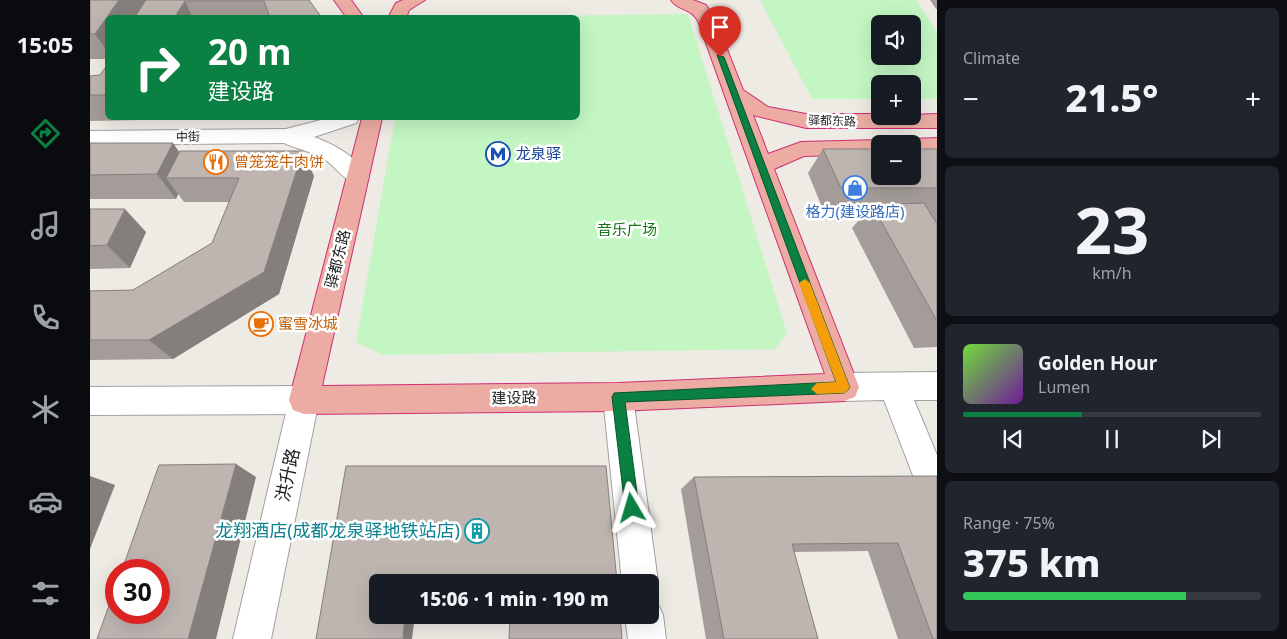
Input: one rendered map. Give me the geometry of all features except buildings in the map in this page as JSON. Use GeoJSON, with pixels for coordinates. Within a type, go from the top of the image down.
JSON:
{"type":"FeatureCollection","features":[{"type":"Feature","properties":{"kind":"highway"},"geometry":{"type":"LineString","coordinates":[[342,0],[354,15]]}},
{"type":"Feature","properties":{"kind":"highway"},"geometry":{"type":"LineString","coordinates":[[398,15],[402,7],[417,0]]}},
{"type":"Feature","properties":{"kind":"highway"},"geometry":{"type":"LineString","coordinates":[[692,3],[707,21],[844,388]]}},
{"type":"Feature","properties":{"kind":"highway","name":"驿都东路"},"geometry":{"type":"LineString","coordinates":[[733,93],[762,112],[806,120],[937,121]]}},
{"type":"Feature","properties":{"kind":"highway","name":"驿都东路"},"geometry":{"type":"LineString","coordinates":[[304,400],[372,120]]}},
{"type":"Feature","properties":{"kind":"highway"},"geometry":{"type":"LineString","coordinates":[[921,146],[937,146]]}},
{"type":"Feature","properties":{"kind":"highway","name":"驿都东路"},"geometry":{"type":"LineString","coordinates":[[761,166],[801,149],[871,147]]}},
{"type":"Feature","properties":{"kind":"highway","name":"建设路"},"geometry":{"type":"LineString","coordinates":[[304,400],[618,397],[844,388]]}},
{"type":"Feature","properties":{"kind":"street"},"geometry":{"type":"LineString","coordinates":[[286,136],[315,130],[343,120]]}},
{"type":"Feature","properties":{"kind":"street"},"geometry":{"type":"LineString","coordinates":[[286,136],[320,146],[343,159],[358,177]]}},
{"type":"Feature","properties":{"kind":"street","name":"中街"},"geometry":{"type":"LineString","coordinates":[[90,138],[286,136]]}},
{"type":"Feature","properties":{"kind":"street"},"geometry":{"type":"LineString","coordinates":[[893,386],[937,495]]}},
{"type":"Feature","properties":{"kind":"street","name":"建设路"},"geometry":{"type":"LineString","coordinates":[[844,388],[937,386]]}},
{"type":"Feature","properties":{"kind":"street"},"geometry":{"type":"LineString","coordinates":[[618,397],[639,574]]}},
{"type":"Feature","properties":{"kind":"street","name":"建设路"},"geometry":{"type":"LineString","coordinates":[[90,401],[304,400]]}},
{"type":"Feature","properties":{"kind":"street","name":"洪升路"},"geometry":{"type":"LineString","coordinates":[[252,639],[304,400]]}},
{"type":"Feature","properties":{"kind":"street"},"geometry":{"type":"LineString","coordinates":[[645,624],[647,639]]}},
{"type":"Feature","properties":{"kind":"green space"},"geometry":{"type":"Polygon","coordinates":[[[760,0],[916,0],[937,32],[937,99],[921,99],[921,75],[871,75],[871,99],[812,99],[760,0]]]}},
{"type":"Feature","properties":{"kind":"green space","name":"音乐广场"},"geometry":{"type":"Polygon","coordinates":[[[688,14],[787,333],[775,349],[383,355],[356,342],[395,120],[580,120],[580,16],[688,14]]]}},
{"type":"Feature","properties":{"kind":"slow traffic"},"geometry":{"type":"LineString","coordinates":[[805,283],[844,388],[817,389]]}},
{"type":"Feature","properties":{"kind":"place","name":"龙泉驿"},"geometry":{"type":"Point","coordinates":[498,154]}},
{"type":"Feature","properties":{"kind":"place","name":"曾笼笼牛肉饼"},"geometry":{"type":"Point","coordinates":[216,162]}},
{"type":"Feature","properties":{"kind":"place","name":"格力(建设路店)"},"geometry":{"type":"Point","coordinates":[855,188]}},
{"type":"Feature","properties":{"kind":"place","name":"蜜雪冰城"},"geometry":{"type":"Point","coordinates":[261,324]}},
{"type":"Feature","properties":{"kind":"place","name":"龙翔酒店(成都龙泉驿地铁站店)"},"geometry":{"type":"Point","coordinates":[477,531]}},
{"type":"Feature","properties":{"kind":"route"},"geometry":{"type":"LineString","coordinates":[[632,508],[618,397],[844,388],[720,57]]}}]}
